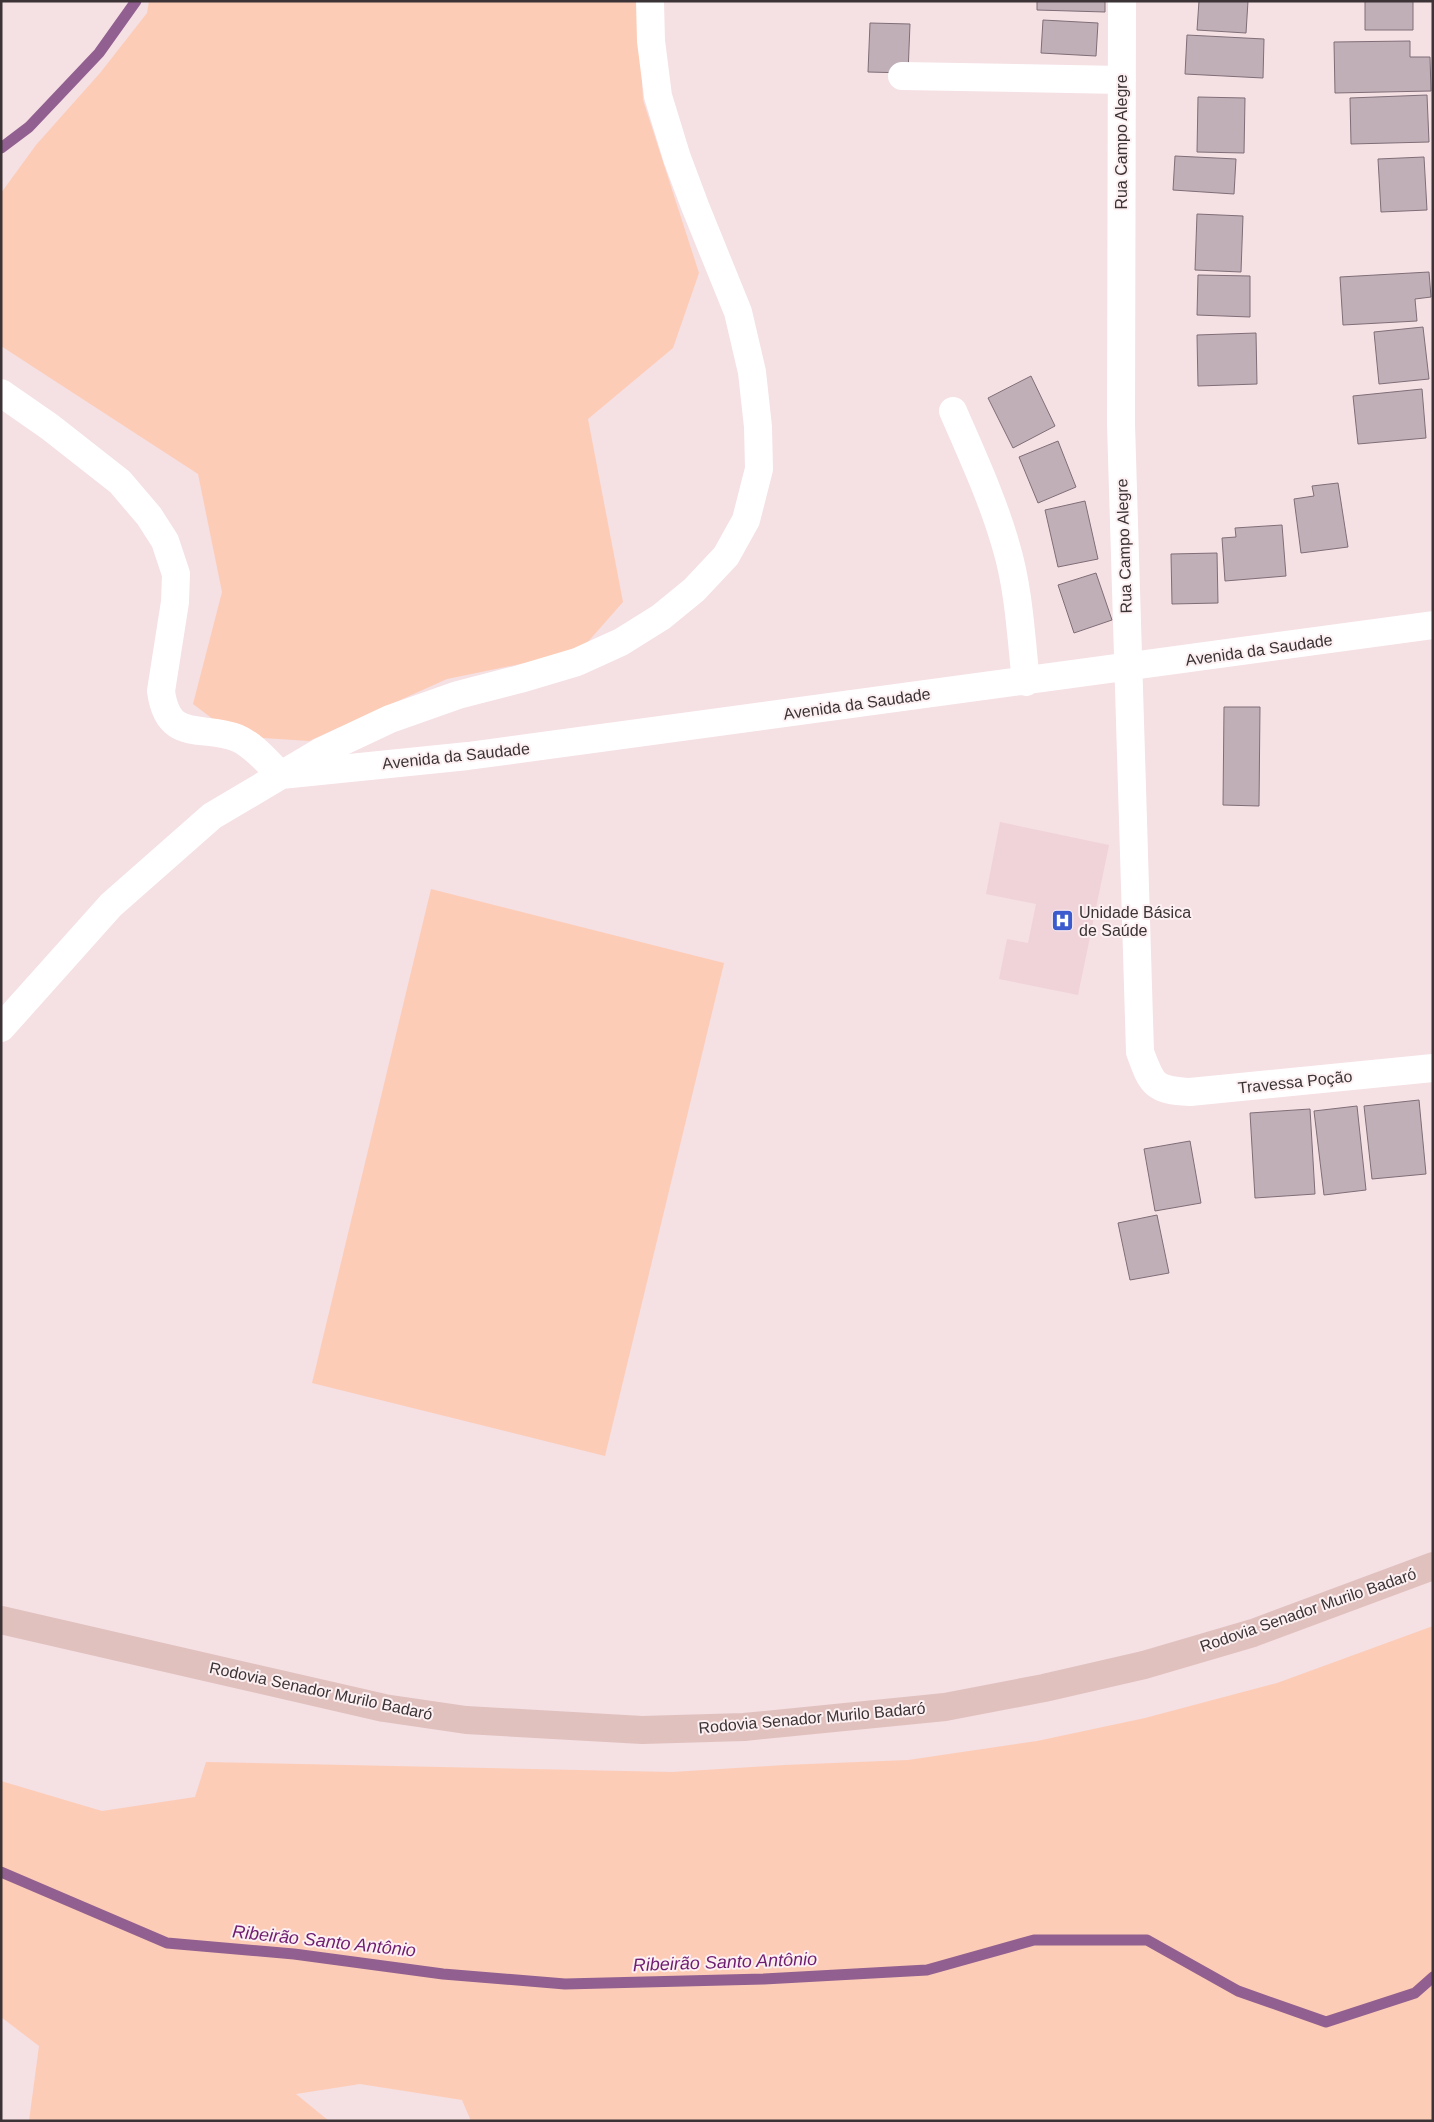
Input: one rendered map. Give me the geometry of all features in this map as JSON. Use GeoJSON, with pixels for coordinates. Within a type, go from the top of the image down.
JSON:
{"type":"FeatureCollection","features":[{"type":"Feature","properties":{"kind":"main road","name":"Rodovia Senador Murilo Badaró"},"geometry":{"type":"LineString","coordinates":[[1,1620],[384,1708],[466,1720],[642,1730],[744,1727],[945,1707],[1044,1688],[1144,1665],[1253,1633],[1433,1566]]}},
{"type":"Feature","properties":{"kind":"street"},"geometry":{"type":"LineString","coordinates":[[1,1028],[111,905],[212,816],[320,752],[390,719],[458,695],[577,662],[621,642],[662,617],[694,590],[726,556],[746,520],[759,469],[758,427],[752,372],[738,312],[689,190],[658,96],[650,1]]}},
{"type":"Feature","properties":{"kind":"street","name":"Rua Campo Alegre"},"geometry":{"type":"LineString","coordinates":[[1122,1],[1120,424],[1127,668],[1140,1052],[1147,1071],[1158,1087]]}},
{"type":"Feature","properties":{"kind":"street"},"geometry":{"type":"LineString","coordinates":[[902,76],[1122,80]]}},
{"type":"Feature","properties":{"kind":"street"},"geometry":{"type":"LineString","coordinates":[[1,393],[50,427],[120,482],[149,516],[165,541],[176,574],[175,602],[162,691],[163,704],[168,716],[177,725],[195,731],[238,739],[255,750],[281,775]]}},
{"type":"Feature","properties":{"kind":"street"},"geometry":{"type":"LineString","coordinates":[[953,411],[989,495],[1007,547],[1019,610],[1026,682]]}},
{"type":"Feature","properties":{"kind":"street","name":"Avenida da Saudade"},"geometry":{"type":"LineString","coordinates":[[281,775],[468,756],[1026,682],[1433,625]]}},
{"type":"Feature","properties":{"kind":"street","name":"Travessa Poção"},"geometry":{"type":"LineString","coordinates":[[1158,1087],[1173,1091],[1190,1092],[1433,1068]]}},
{"type":"Feature","properties":{"kind":"shaded area"},"geometry":{"type":"Polygon","coordinates":[[[149,1],[638,1],[643,100],[699,273],[673,348],[588,419],[623,602],[579,652],[447,679],[309,741],[263,738],[222,726],[193,704],[222,592],[198,474],[1,346],[1,193],[36,145],[100,73],[147,13],[149,1]]]}},
{"type":"Feature","properties":{"kind":"shaded area","name":"Unidade Básica de Saúde"},"geometry":{"type":"Polygon","coordinates":[[[1000,822],[1109,845],[1078,995],[999,979],[1007,939],[1028,943],[1036,904],[986,894],[1000,822]]]}},
{"type":"Feature","properties":{"kind":"shaded area"},"geometry":{"type":"Polygon","coordinates":[[[431,889],[724,963],[605,1456],[312,1383],[431,889]]]}},
{"type":"Feature","properties":{"kind":"shaded area"},"geometry":{"type":"Polygon","coordinates":[[[1433,1626],[1433,2121],[471,2121],[462,2100],[360,2084],[296,2094],[329,2121],[29,2121],[39,2046],[1,2017],[1,1781],[102,1811],[195,1797],[206,1762],[672,1772],[908,1760],[1037,1741],[1145,1718],[1277,1683],[1433,1626]]]}},
{"type":"Feature","properties":{"kind":"building"},"geometry":{"type":"Polygon","coordinates":[[[1037,1],[1105,1],[1105,12],[1037,10],[1037,1]]]}},
{"type":"Feature","properties":{"kind":"building"},"geometry":{"type":"Polygon","coordinates":[[[1199,1],[1248,1],[1246,33],[1197,30],[1199,1]]]}},
{"type":"Feature","properties":{"kind":"building"},"geometry":{"type":"Polygon","coordinates":[[[1365,1],[1413,1],[1413,30],[1365,30],[1365,1]]]}},
{"type":"Feature","properties":{"kind":"building"},"geometry":{"type":"Polygon","coordinates":[[[1043,20],[1098,23],[1096,56],[1041,53],[1043,20]]]}},
{"type":"Feature","properties":{"kind":"building"},"geometry":{"type":"Polygon","coordinates":[[[870,23],[910,24],[908,73],[868,72],[870,23]]]}},
{"type":"Feature","properties":{"kind":"building"},"geometry":{"type":"Polygon","coordinates":[[[1187,35],[1264,39],[1263,78],[1185,74],[1187,35]]]}},
{"type":"Feature","properties":{"kind":"building"},"geometry":{"type":"Polygon","coordinates":[[[1410,41],[1410,57],[1430,57],[1431,91],[1335,93],[1334,42],[1410,41]]]}},
{"type":"Feature","properties":{"kind":"building"},"geometry":{"type":"Polygon","coordinates":[[[1427,95],[1429,142],[1351,144],[1350,98],[1427,95]]]}},
{"type":"Feature","properties":{"kind":"building"},"geometry":{"type":"Polygon","coordinates":[[[1198,97],[1245,98],[1244,153],[1197,152],[1198,97]]]}},
{"type":"Feature","properties":{"kind":"building"},"geometry":{"type":"Polygon","coordinates":[[[1175,156],[1236,159],[1234,194],[1173,190],[1175,156]]]}},
{"type":"Feature","properties":{"kind":"building"},"geometry":{"type":"Polygon","coordinates":[[[1424,157],[1427,210],[1381,212],[1378,159],[1424,157]]]}},
{"type":"Feature","properties":{"kind":"building"},"geometry":{"type":"Polygon","coordinates":[[[1197,214],[1243,216],[1241,272],[1195,270],[1197,214]]]}},
{"type":"Feature","properties":{"kind":"building"},"geometry":{"type":"Polygon","coordinates":[[[1429,272],[1431,297],[1415,299],[1417,321],[1343,325],[1340,277],[1429,272]]]}},
{"type":"Feature","properties":{"kind":"building"},"geometry":{"type":"Polygon","coordinates":[[[1198,275],[1250,276],[1250,317],[1197,315],[1198,275]]]}},
{"type":"Feature","properties":{"kind":"building"},"geometry":{"type":"Polygon","coordinates":[[[1423,327],[1429,379],[1379,384],[1374,332],[1423,327]]]}},
{"type":"Feature","properties":{"kind":"building"},"geometry":{"type":"Polygon","coordinates":[[[1256,333],[1257,384],[1198,386],[1197,335],[1256,333]]]}},
{"type":"Feature","properties":{"kind":"building"},"geometry":{"type":"Polygon","coordinates":[[[1031,376],[1055,426],[1013,448],[988,398],[1031,376]]]}},
{"type":"Feature","properties":{"kind":"building"},"geometry":{"type":"Polygon","coordinates":[[[1422,389],[1426,438],[1358,444],[1353,396],[1422,389]]]}},
{"type":"Feature","properties":{"kind":"building"},"geometry":{"type":"Polygon","coordinates":[[[1058,441],[1076,487],[1038,503],[1019,457],[1058,441]]]}},
{"type":"Feature","properties":{"kind":"building"},"geometry":{"type":"Polygon","coordinates":[[[1338,483],[1348,547],[1301,553],[1294,499],[1314,496],[1312,486],[1338,483]]]}},
{"type":"Feature","properties":{"kind":"building"},"geometry":{"type":"Polygon","coordinates":[[[1085,501],[1098,559],[1058,567],[1045,510],[1085,501]]]}},
{"type":"Feature","properties":{"kind":"building"},"geometry":{"type":"Polygon","coordinates":[[[1282,525],[1286,576],[1225,581],[1222,538],[1236,537],[1235,528],[1282,525]]]}},
{"type":"Feature","properties":{"kind":"building"},"geometry":{"type":"Polygon","coordinates":[[[1217,553],[1218,603],[1172,604],[1171,554],[1217,553]]]}},
{"type":"Feature","properties":{"kind":"building"},"geometry":{"type":"Polygon","coordinates":[[[1096,573],[1112,620],[1074,633],[1058,585],[1096,573]]]}},
{"type":"Feature","properties":{"kind":"building"},"geometry":{"type":"Polygon","coordinates":[[[1224,707],[1260,707],[1259,806],[1223,805],[1224,707]]]}},
{"type":"Feature","properties":{"kind":"building"},"geometry":{"type":"Polygon","coordinates":[[[1419,1100],[1426,1174],[1372,1179],[1364,1106],[1419,1100]]]}},
{"type":"Feature","properties":{"kind":"building"},"geometry":{"type":"Polygon","coordinates":[[[1357,1106],[1366,1190],[1324,1195],[1314,1111],[1357,1106]]]}},
{"type":"Feature","properties":{"kind":"building"},"geometry":{"type":"Polygon","coordinates":[[[1310,1109],[1315,1194],[1255,1198],[1250,1113],[1310,1109]]]}},
{"type":"Feature","properties":{"kind":"building"},"geometry":{"type":"Polygon","coordinates":[[[1190,1141],[1201,1203],[1155,1211],[1144,1149],[1190,1141]]]}},
{"type":"Feature","properties":{"kind":"building"},"geometry":{"type":"Polygon","coordinates":[[[1157,1215],[1169,1273],[1130,1280],[1118,1223],[1157,1215]]]}},
{"type":"Feature","properties":{"kind":"waterway","name":"Ribeirão Santo Antônio"},"geometry":{"type":"LineString","coordinates":[[1,148],[29,127],[99,53],[136,1]]}},
{"type":"Feature","properties":{"kind":"waterway","name":"Ribeirão Santo Antônio"},"geometry":{"type":"LineString","coordinates":[[1,1872],[167,1943],[294,1954],[443,1974],[565,1984],[764,1979],[927,1970],[1034,1940],[1147,1940],[1238,1991],[1326,2022],[1415,1993],[1433,1977]]}},
{"type":"Feature","properties":{"kind":"place","name":"Unidade Básica de Saúde"},"geometry":{"type":"Point","coordinates":[1063,921]}}]}
